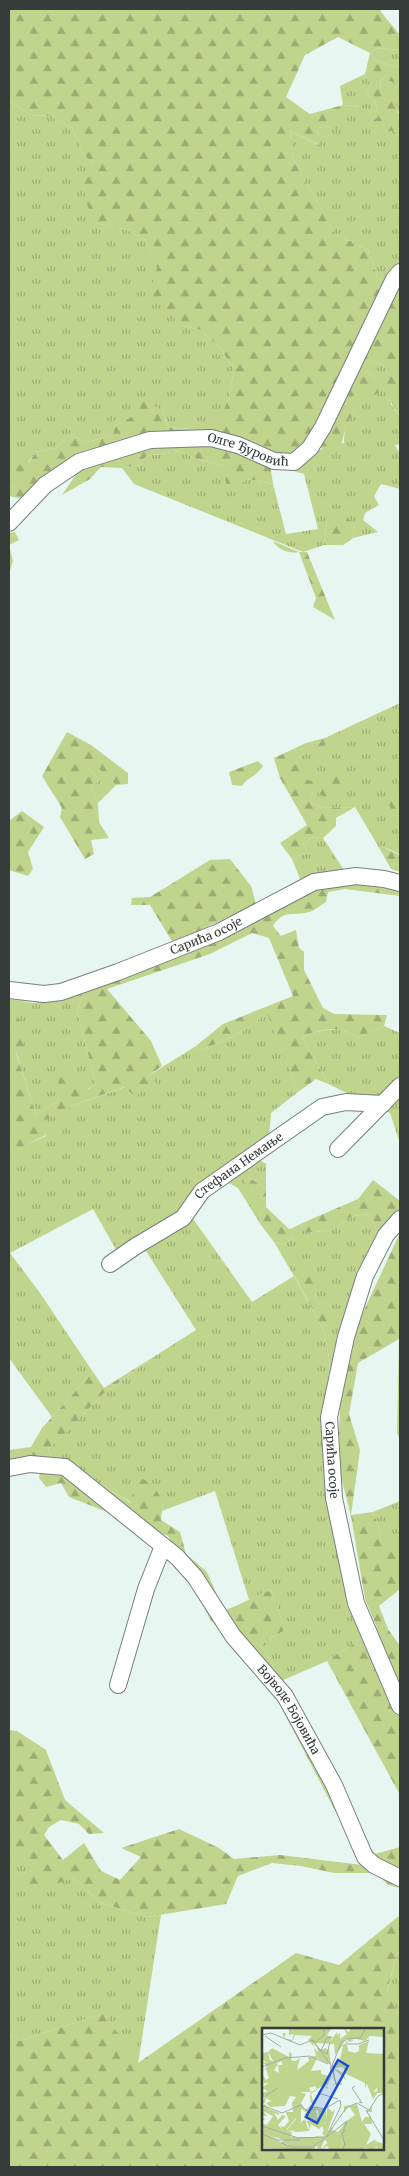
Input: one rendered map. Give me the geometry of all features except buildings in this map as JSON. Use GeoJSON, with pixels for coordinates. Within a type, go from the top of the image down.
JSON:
{"type":"FeatureCollection","features":[{"type":"Feature","properties":{"kind":"street","name":"Олге Ђуровић"},"geometry":{"type":"LineString","coordinates":[[9,523],[45,485],[79,462],[150,440],[211,438],[238,445],[274,460],[294,462],[310,448],[323,427],[394,279],[400,272]]}},
{"type":"Feature","properties":{"kind":"street","name":"Сарића осоје"},"geometry":{"type":"LineString","coordinates":[[9,990],[44,994],[60,992],[118,972],[219,932],[314,882],[356,876],[400,883]]}},
{"type":"Feature","properties":{"kind":"street"},"geometry":{"type":"LineString","coordinates":[[338,1149],[400,1086]]}},
{"type":"Feature","properties":{"kind":"street","name":"Стефана Немање"},"geometry":{"type":"LineString","coordinates":[[110,1264],[183,1218],[202,1191],[322,1107],[346,1102],[383,1104]]}},
{"type":"Feature","properties":{"kind":"street","name":"Сарића осоје"},"geometry":{"type":"LineString","coordinates":[[400,1219],[386,1235],[365,1276],[346,1337],[329,1418],[334,1498],[356,1604],[400,1706]]}},
{"type":"Feature","properties":{"kind":"street","name":"Војводе Бојовића"},"geometry":{"type":"LineString","coordinates":[[9,1468],[30,1464],[65,1467],[178,1557],[195,1577],[233,1636],[285,1696],[334,1785],[366,1857],[374,1865],[400,1878]]}},
{"type":"Feature","properties":{"kind":"street"},"geometry":{"type":"LineString","coordinates":[[118,1685],[146,1589],[163,1546]]}},
{"type":"Feature","properties":{"kind":"green space"},"geometry":{"type":"Polygon","coordinates":[[[9,9],[381,9],[381,12],[400,35],[400,50],[378,48],[370,53],[338,37],[305,55],[286,97],[310,114],[343,105],[361,107],[344,118],[348,132],[330,126],[318,128],[320,145],[290,131],[293,159],[335,234],[368,250],[378,279],[400,280],[400,417],[389,396],[387,386],[389,374],[383,365],[368,359],[364,369],[376,379],[379,393],[354,403],[355,412],[348,422],[338,453],[320,448],[312,453],[270,464],[273,484],[247,479],[228,493],[223,466],[194,458],[181,451],[146,456],[139,465],[122,468],[101,467],[90,479],[62,495],[79,470],[47,475],[51,491],[39,502],[9,496],[9,483],[11,483],[18,459],[29,462],[36,452],[56,448],[70,435],[87,442],[114,435],[114,426],[133,416],[143,400],[162,410],[168,427],[215,431],[229,397],[234,370],[221,349],[201,330],[183,326],[149,294],[157,268],[145,240],[128,230],[96,223],[88,207],[82,182],[93,164],[83,154],[72,128],[51,116],[30,115],[9,100],[9,9]]]}},
{"type":"Feature","properties":{"kind":"green space"},"geometry":{"type":"Polygon","coordinates":[[[378,48],[400,50],[400,68],[377,61],[370,53],[378,48]]]}},
{"type":"Feature","properties":{"kind":"green space"},"geometry":{"type":"Polygon","coordinates":[[[370,53],[377,61],[400,68],[400,84],[381,79],[380,88],[395,98],[398,113],[400,114],[400,137],[394,130],[381,134],[367,125],[378,117],[376,104],[366,93],[371,84],[365,74],[370,53]]]}},
{"type":"Feature","properties":{"kind":"green space"},"geometry":{"type":"Polygon","coordinates":[[[365,74],[371,84],[366,93],[376,104],[378,117],[367,125],[394,130],[400,137],[400,280],[378,279],[368,250],[335,234],[293,159],[290,131],[319,145],[318,128],[330,126],[360,107],[343,105],[340,86],[365,74]]]}},
{"type":"Feature","properties":{"kind":"green space"},"geometry":{"type":"Polygon","coordinates":[[[381,79],[400,84],[400,114],[380,89],[381,79]]]}},
{"type":"Feature","properties":{"kind":"green space"},"geometry":{"type":"Polygon","coordinates":[[[9,100],[30,115],[51,116],[72,128],[83,154],[93,164],[96,223],[128,230],[145,240],[183,326],[201,330],[221,349],[234,370],[229,397],[216,431],[168,427],[162,410],[133,416],[114,426],[114,435],[87,442],[70,435],[56,448],[36,452],[11,484],[9,483],[9,100]]]}},
{"type":"Feature","properties":{"kind":"green space"},"geometry":{"type":"Polygon","coordinates":[[[368,359],[383,365],[389,374],[391,404],[400,417],[400,444],[395,445],[400,454],[400,489],[381,484],[374,496],[379,505],[365,513],[363,520],[378,532],[353,538],[355,524],[327,521],[324,545],[303,552],[134,484],[122,468],[139,465],[146,456],[181,451],[194,458],[223,466],[247,479],[273,484],[286,534],[318,529],[304,474],[270,464],[344,443],[346,426],[355,412],[353,403],[376,379],[364,369],[368,359]]]}},
{"type":"Feature","properties":{"kind":"green space"},"geometry":{"type":"Polygon","coordinates":[[[341,514],[355,524],[353,538],[343,545],[324,545],[327,521],[341,514]]]}},
{"type":"Feature","properties":{"kind":"green space"},"geometry":{"type":"Polygon","coordinates":[[[15,532],[19,540],[9,545],[9,533],[15,532]]]}},
{"type":"Feature","properties":{"kind":"green space"},"geometry":{"type":"Polygon","coordinates":[[[273,541],[299,552],[284,551],[273,541]]]}},
{"type":"Feature","properties":{"kind":"green space"},"geometry":{"type":"Polygon","coordinates":[[[9,545],[13,561],[9,574],[9,545]]]}},
{"type":"Feature","properties":{"kind":"green space"},"geometry":{"type":"Polygon","coordinates":[[[299,552],[307,552],[335,620],[313,607],[316,598],[299,552]]]}},
{"type":"Feature","properties":{"kind":"green space"},"geometry":{"type":"Polygon","coordinates":[[[400,703],[400,792],[387,800],[400,824],[400,872],[391,869],[399,854],[377,844],[355,807],[325,808],[310,804],[313,791],[310,781],[303,776],[298,757],[325,745],[325,738],[400,703]]]}},
{"type":"Feature","properties":{"kind":"green space"},"geometry":{"type":"Polygon","coordinates":[[[67,732],[91,745],[128,773],[128,784],[116,785],[93,763],[89,768],[100,780],[91,786],[98,803],[99,822],[109,838],[91,840],[94,854],[85,859],[60,817],[62,808],[42,776],[67,732]]]}},
{"type":"Feature","properties":{"kind":"green space"},"geometry":{"type":"Polygon","coordinates":[[[325,738],[325,745],[298,757],[307,768],[303,776],[310,781],[321,771],[343,775],[347,793],[331,799],[313,791],[310,804],[325,808],[355,807],[336,818],[336,826],[323,838],[313,837],[303,843],[307,853],[292,859],[280,843],[307,825],[280,778],[274,758],[306,743],[325,738]]]}},
{"type":"Feature","properties":{"kind":"green space"},"geometry":{"type":"Polygon","coordinates":[[[258,761],[263,766],[258,772],[242,786],[232,785],[229,772],[258,761]]]}},
{"type":"Feature","properties":{"kind":"green space"},"geometry":{"type":"Polygon","coordinates":[[[93,762],[116,785],[98,803],[91,786],[100,780],[89,768],[93,762]]]}},
{"type":"Feature","properties":{"kind":"green space"},"geometry":{"type":"Polygon","coordinates":[[[400,792],[400,824],[386,800],[400,792]]]}},
{"type":"Feature","properties":{"kind":"green space"},"geometry":{"type":"Polygon","coordinates":[[[22,811],[44,827],[28,852],[33,869],[28,876],[9,870],[9,821],[22,811]]]}},
{"type":"Feature","properties":{"kind":"green space"},"geometry":{"type":"Polygon","coordinates":[[[313,837],[323,838],[344,870],[300,879],[292,859],[307,853],[303,843],[313,837]]]}},
{"type":"Feature","properties":{"kind":"green space"},"geometry":{"type":"Polygon","coordinates":[[[377,844],[399,855],[391,869],[377,844]]]}},
{"type":"Feature","properties":{"kind":"green space"},"geometry":{"type":"Polygon","coordinates":[[[230,859],[251,886],[256,904],[173,943],[150,905],[131,905],[132,898],[150,897],[210,860],[230,859]]]}},
{"type":"Feature","properties":{"kind":"green space"},"geometry":{"type":"Polygon","coordinates":[[[343,881],[400,891],[400,896],[345,889],[328,892],[326,902],[315,909],[303,913],[285,915],[277,920],[273,926],[281,936],[296,930],[299,948],[304,952],[304,970],[323,1008],[334,1014],[387,1015],[384,1026],[358,1038],[344,1031],[331,1029],[302,1037],[328,1084],[316,1079],[298,1092],[267,1013],[244,1031],[227,1040],[199,1050],[196,1046],[223,1024],[293,996],[269,938],[252,933],[210,954],[107,989],[151,1041],[162,1066],[148,1076],[156,1084],[135,1096],[124,1087],[74,1105],[43,1121],[46,1135],[14,1151],[9,1144],[9,999],[22,1025],[25,1050],[16,1053],[36,1115],[57,1102],[59,1077],[79,1075],[88,1089],[96,1085],[77,1011],[84,993],[207,944],[315,888],[343,881]]]}},
{"type":"Feature","properties":{"kind":"green space"},"geometry":{"type":"Polygon","coordinates":[[[84,993],[77,1011],[96,1085],[57,1102],[36,1115],[16,1052],[9,999],[34,1003],[84,993]]]}},
{"type":"Feature","properties":{"kind":"green space"},"geometry":{"type":"Polygon","coordinates":[[[267,1012],[298,1092],[271,1113],[269,1139],[249,1153],[266,1164],[266,1189],[248,1177],[250,1189],[266,1201],[266,1207],[260,1211],[261,1225],[238,1188],[223,1180],[204,1195],[191,1216],[252,1302],[294,1276],[324,1331],[330,1363],[324,1412],[346,1595],[377,1628],[327,1661],[281,1681],[261,1644],[285,1630],[271,1590],[249,1600],[215,1491],[162,1511],[163,1501],[132,1503],[92,1479],[62,1473],[48,1450],[103,1394],[158,1354],[196,1330],[146,1251],[123,1262],[93,1209],[10,1253],[40,1293],[93,1372],[52,1417],[9,1358],[9,1144],[14,1150],[46,1136],[42,1121],[74,1105],[125,1087],[156,1084],[148,1076],[196,1046],[199,1050],[235,1035],[252,1025],[267,1012]]]}},
{"type":"Feature","properties":{"kind":"green space"},"geometry":{"type":"Polygon","coordinates":[[[384,1026],[400,1033],[400,1143],[390,1113],[328,1084],[302,1037],[323,1030],[337,1030],[344,1031],[358,1038],[384,1026]]]}},
{"type":"Feature","properties":{"kind":"green space"},"geometry":{"type":"Polygon","coordinates":[[[248,1177],[266,1189],[266,1201],[250,1189],[244,1181],[248,1177]]]}},
{"type":"Feature","properties":{"kind":"green space"},"geometry":{"type":"Polygon","coordinates":[[[373,1180],[400,1201],[400,1212],[379,1235],[370,1214],[353,1216],[331,1230],[305,1233],[300,1224],[358,1199],[373,1180]]]}},
{"type":"Feature","properties":{"kind":"green space"},"geometry":{"type":"Polygon","coordinates":[[[266,1207],[289,1229],[293,1228],[293,1236],[285,1244],[274,1242],[261,1225],[260,1211],[266,1207]]]}},
{"type":"Feature","properties":{"kind":"green space"},"geometry":{"type":"Polygon","coordinates":[[[370,1214],[379,1235],[336,1362],[328,1324],[315,1294],[294,1276],[274,1242],[285,1244],[293,1236],[293,1228],[300,1224],[305,1233],[331,1230],[353,1216],[370,1214]]]}},
{"type":"Feature","properties":{"kind":"green space"},"geometry":{"type":"Polygon","coordinates":[[[400,1233],[400,1440],[397,1433],[399,1339],[358,1363],[349,1414],[360,1450],[351,1515],[373,1512],[382,1535],[400,1535],[400,1589],[379,1606],[388,1629],[400,1646],[400,1795],[327,1661],[377,1628],[365,1599],[351,1516],[341,1477],[340,1400],[359,1321],[400,1233]]]}},
{"type":"Feature","properties":{"kind":"green space"},"geometry":{"type":"Polygon","coordinates":[[[300,1273],[319,1277],[323,1285],[315,1294],[329,1326],[336,1353],[336,1368],[324,1412],[330,1363],[324,1331],[294,1275],[300,1273]]]}},
{"type":"Feature","properties":{"kind":"green space"},"geometry":{"type":"Polygon","coordinates":[[[158,1354],[103,1394],[48,1450],[62,1473],[92,1479],[131,1503],[136,1477],[151,1482],[163,1501],[161,1520],[180,1532],[186,1554],[207,1572],[224,1611],[271,1590],[285,1630],[261,1644],[281,1681],[314,1768],[375,1854],[400,1847],[400,1888],[388,1885],[376,1873],[334,1873],[301,1866],[272,1863],[238,1876],[226,1904],[147,1917],[101,1903],[72,1877],[34,1895],[13,1874],[34,1871],[9,1854],[9,1730],[17,1731],[46,1750],[65,1800],[104,1833],[89,1834],[79,1824],[61,1820],[49,1827],[44,1835],[63,1860],[84,1843],[101,1871],[120,1880],[141,1857],[121,1848],[179,1829],[219,1848],[234,1859],[280,1855],[371,1866],[333,1807],[277,1699],[210,1619],[168,1536],[69,1497],[61,1483],[46,1487],[39,1478],[40,1471],[21,1472],[9,1477],[9,1450],[31,1447],[42,1428],[93,1372],[104,1388],[158,1354]]]}},
{"type":"Feature","properties":{"kind":"green space"},"geometry":{"type":"Polygon","coordinates":[[[400,1501],[400,1535],[382,1535],[373,1512],[400,1501]]]}},
{"type":"Feature","properties":{"kind":"green space"},"geometry":{"type":"Polygon","coordinates":[[[9,1854],[35,1871],[14,1874],[72,1877],[101,1903],[147,1917],[161,1915],[138,2064],[104,2013],[20,2041],[9,2033],[9,1854]]]}},
{"type":"Feature","properties":{"kind":"green space"},"geometry":{"type":"Polygon","coordinates":[[[400,1915],[400,1951],[397,1954],[387,1991],[400,2018],[400,2167],[9,2167],[9,2033],[20,2041],[104,2013],[138,2063],[296,1953],[339,1965],[400,1915]]]}},
{"type":"Feature","properties":{"kind":"green space"},"geometry":{"type":"Polygon","coordinates":[[[400,1951],[400,2018],[387,1992],[397,1954],[400,1951]]]}}]}
